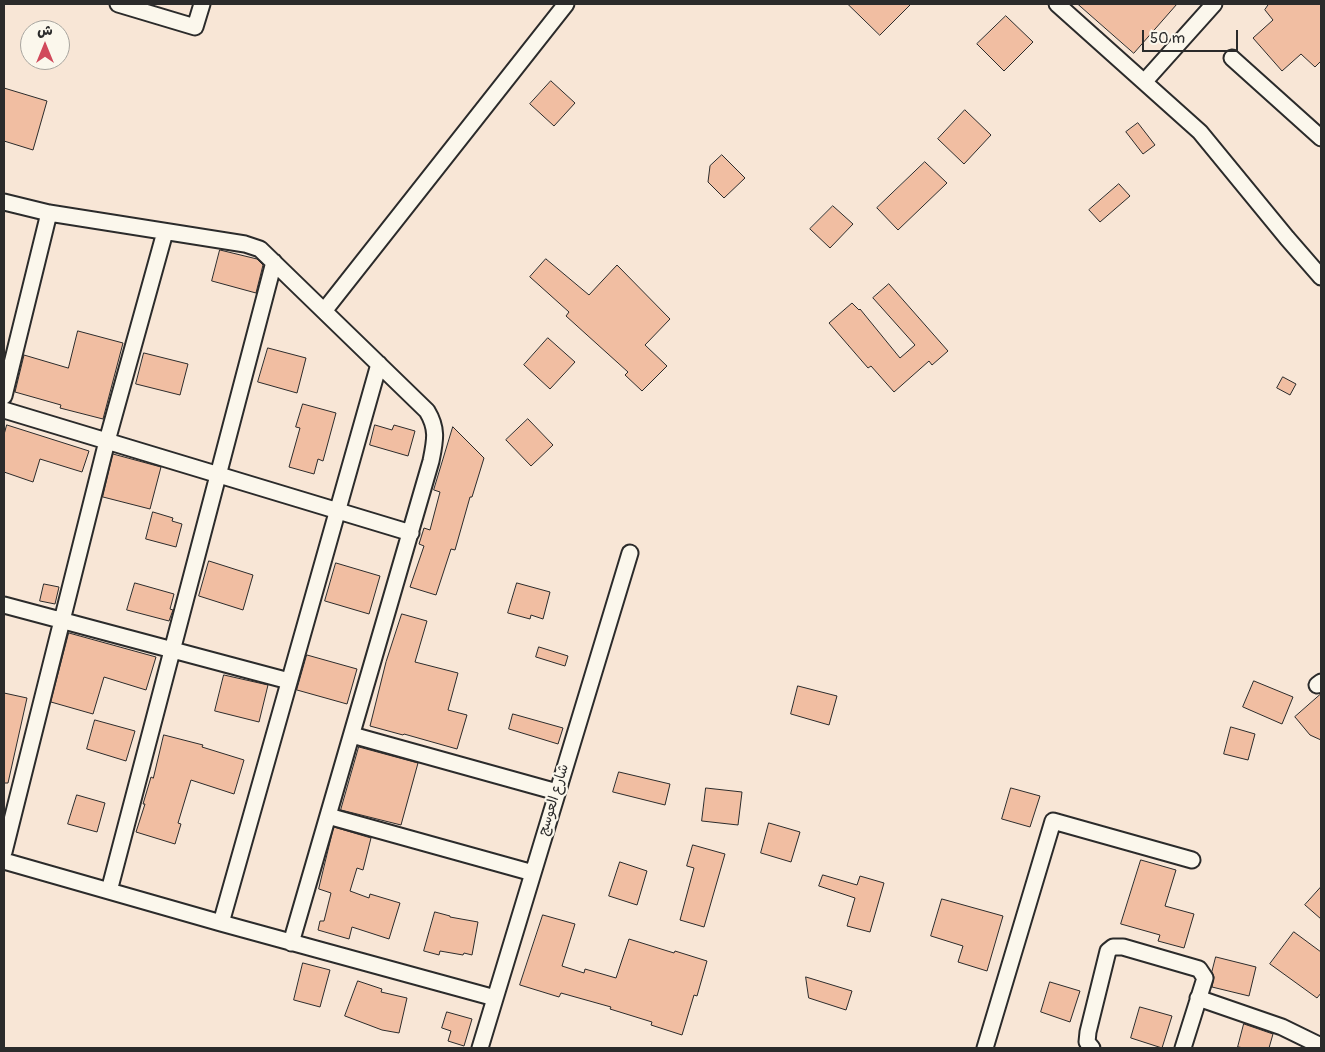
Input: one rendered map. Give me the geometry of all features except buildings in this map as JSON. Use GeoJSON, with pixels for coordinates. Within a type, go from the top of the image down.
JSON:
{"type":"FeatureCollection","features":[{"type":"Feature","properties":{"kind":"street"},"geometry":{"type":"LineString","coordinates":[[118,4],[195,27],[202,4]]}},
{"type":"Feature","properties":{"kind":"street"},"geometry":{"type":"LineString","coordinates":[[324,311],[566,4]]}},
{"type":"Feature","properties":{"kind":"street"},"geometry":{"type":"LineString","coordinates":[[1057,4],[1200,132],[1321,277]]}},
{"type":"Feature","properties":{"kind":"street"},"geometry":{"type":"LineString","coordinates":[[1145,81],[1214,4]]}},
{"type":"Feature","properties":{"kind":"street"},"geometry":{"type":"LineString","coordinates":[[1232,58],[1321,138]]}},
{"type":"Feature","properties":{"kind":"street"},"geometry":{"type":"LineString","coordinates":[[4,202],[49,213],[253,246],[260,249],[427,411],[433,421],[435,433],[431,461],[291,943]]}},
{"type":"Feature","properties":{"kind":"street"},"geometry":{"type":"LineString","coordinates":[[4,396],[49,213]]}},
{"type":"Feature","properties":{"kind":"street"},"geometry":{"type":"LineString","coordinates":[[4,852],[107,442],[165,232]]}},
{"type":"Feature","properties":{"kind":"street"},"geometry":{"type":"LineString","coordinates":[[109,892],[274,262]]}},
{"type":"Feature","properties":{"kind":"street"},"geometry":{"type":"LineString","coordinates":[[221,923],[378,364]]}},
{"type":"Feature","properties":{"kind":"street"},"geometry":{"type":"LineString","coordinates":[[4,410],[411,533]]}},
{"type":"Feature","properties":{"kind":"street","name":"شارع العوسج"},"geometry":{"type":"LineString","coordinates":[[480,1048],[630,553]]}},
{"type":"Feature","properties":{"kind":"street"},"geometry":{"type":"LineString","coordinates":[[4,605],[61,622],[289,680]]}},
{"type":"Feature","properties":{"kind":"street"},"geometry":{"type":"LineString","coordinates":[[352,734],[557,792]]}},
{"type":"Feature","properties":{"kind":"street"},"geometry":{"type":"LineString","coordinates":[[328,816],[533,873]]}},
{"type":"Feature","properties":{"kind":"street"},"geometry":{"type":"LineString","coordinates":[[985,1048],[1053,821],[1192,860]]}},
{"type":"Feature","properties":{"kind":"street"},"geometry":{"type":"LineString","coordinates":[[4,862],[495,998]]}},
{"type":"Feature","properties":{"kind":"street"},"geometry":{"type":"LineString","coordinates":[[1092,1048],[1087,1042],[1088,1032],[1108,952],[1113,947],[1123,947],[1199,969],[1205,978],[1183,1048]]}},
{"type":"Feature","properties":{"kind":"street"},"geometry":{"type":"LineString","coordinates":[[1198,998],[1282,1027],[1321,1046]]}}]}
